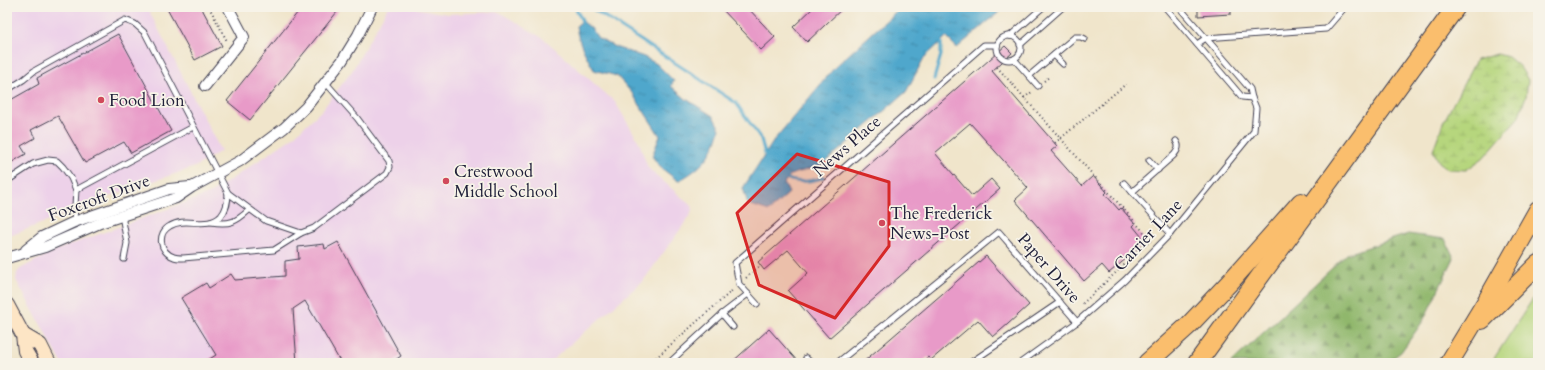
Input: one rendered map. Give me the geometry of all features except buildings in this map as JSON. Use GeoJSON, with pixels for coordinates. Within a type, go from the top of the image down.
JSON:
{"type":"FeatureCollection","features":[{"type":"Feature","properties":{"kind":"highway"},"geometry":{"type":"LineString","coordinates":[[1197,363],[1456,7]]}},
{"type":"Feature","properties":{"kind":"highway"},"geometry":{"type":"LineString","coordinates":[[1147,363],[1189,325],[1225,288],[1275,230],[1354,146]]}},
{"type":"Feature","properties":{"kind":"highway"},"geometry":{"type":"LineString","coordinates":[[1449,363],[1538,210]]}},
{"type":"Feature","properties":{"kind":"highway"},"geometry":{"type":"LineString","coordinates":[[1465,336],[1538,264]]}},
{"type":"Feature","properties":{"kind":"main road"},"geometry":{"type":"LineString","coordinates":[[7,304],[23,335],[25,351],[32,363]]}},
{"type":"Feature","properties":{"kind":"main road"},"geometry":{"type":"LineString","coordinates":[[23,335],[40,345],[49,363]]}},
{"type":"Feature","properties":{"kind":"street"},"geometry":{"type":"LineString","coordinates":[[205,86],[244,37],[228,7]]}},
{"type":"Feature","properties":{"kind":"street","name":"Foxcroft Drive"},"geometry":{"type":"LineString","coordinates":[[7,258],[45,247],[100,223],[176,198],[192,187],[240,161],[284,128],[306,107],[342,61],[358,35],[372,7]]}},
{"type":"Feature","properties":{"kind":"street","name":"Foxcroft Drive"},"geometry":{"type":"LineString","coordinates":[[23,253],[42,237],[74,222],[169,189],[192,187]]}},
{"type":"Feature","properties":{"kind":"lane"},"geometry":{"type":"LineString","coordinates":[[1010,36],[1020,45],[1020,50],[1014,59],[1008,60],[1003,59],[997,50],[997,45],[1000,40],[1004,37],[1010,36],[1043,7]]}},
{"type":"Feature","properties":{"kind":"lane"},"geometry":{"type":"LineString","coordinates":[[1020,45],[1063,7]]}},
{"type":"Feature","properties":{"kind":"lane"},"geometry":{"type":"LineString","coordinates":[[1165,7],[1242,96],[1252,98]]}},
{"type":"Feature","properties":{"kind":"lane","name":"Carrier Lane"},"geometry":{"type":"LineString","coordinates":[[1020,363],[1077,322],[1125,280],[1170,234],[1254,131],[1256,108],[1250,89],[1179,7]]}},
{"type":"Feature","properties":{"kind":"lane"},"geometry":{"type":"LineString","coordinates":[[1197,44],[1206,38],[1326,29],[1345,7]]}},
{"type":"Feature","properties":{"kind":"lane"},"geometry":{"type":"LineString","coordinates":[[7,90],[34,71],[125,20],[136,24],[145,33],[228,193],[249,210],[266,221],[301,233]]}},
{"type":"Feature","properties":{"kind":"lane"},"geometry":{"type":"LineString","coordinates":[[1029,76],[1075,37],[1085,39]]}},
{"type":"Feature","properties":{"kind":"lane","name":"News Place"},"geometry":{"type":"LineString","coordinates":[[739,284],[735,263],[984,45],[997,45]]}},
{"type":"Feature","properties":{"kind":"lane"},"geometry":{"type":"LineString","coordinates":[[1054,55],[1062,64]]}},
{"type":"Feature","properties":{"kind":"lane"},"geometry":{"type":"LineString","coordinates":[[1014,59],[1038,86]]}},
{"type":"Feature","properties":{"kind":"lane"},"geometry":{"type":"LineString","coordinates":[[249,210],[240,218],[224,224],[212,222],[180,222],[171,225],[165,230],[161,238],[162,246],[166,253],[174,257],[183,258],[274,250],[301,233],[314,228],[386,173],[390,167],[389,161],[357,118],[326,83]]}},
{"type":"Feature","properties":{"kind":"lane"},"geometry":{"type":"LineString","coordinates":[[76,190],[193,127]]}},
{"type":"Feature","properties":{"kind":"lane"},"geometry":{"type":"LineString","coordinates":[[1132,192],[1158,170],[1178,150],[1178,144],[1176,141]]}},
{"type":"Feature","properties":{"kind":"lane"},"geometry":{"type":"LineString","coordinates":[[7,181],[33,164],[48,160],[57,161],[64,167],[76,190],[74,222]]}},
{"type":"Feature","properties":{"kind":"lane"},"geometry":{"type":"LineString","coordinates":[[1149,160],[1158,170]]}},
{"type":"Feature","properties":{"kind":"lane"},"geometry":{"type":"LineString","coordinates":[[1124,183],[1170,234]]}},
{"type":"Feature","properties":{"kind":"lane"},"geometry":{"type":"LineString","coordinates":[[124,258],[126,243],[122,221],[125,211],[160,197],[169,189]]}},
{"type":"Feature","properties":{"kind":"lane"},"geometry":{"type":"LineString","coordinates":[[212,222],[225,211],[228,202],[228,193]]}},
{"type":"Feature","properties":{"kind":"lane","name":"Paper Drive"},"geometry":{"type":"LineString","coordinates":[[837,363],[999,232],[1077,322]]}},
{"type":"Feature","properties":{"kind":"lane"},"geometry":{"type":"LineString","coordinates":[[739,284],[757,304]]}},
{"type":"Feature","properties":{"kind":"lane"},"geometry":{"type":"LineString","coordinates":[[670,363],[722,314],[748,294]]}},
{"type":"Feature","properties":{"kind":"lane"},"geometry":{"type":"LineString","coordinates":[[970,363],[1060,302]]}},
{"type":"Feature","properties":{"kind":"lane"},"geometry":{"type":"LineString","coordinates":[[722,314],[733,326]]}},
{"type":"Feature","properties":{"kind":"lane"},"geometry":{"type":"LineString","coordinates":[[806,358],[811,363]]}},
{"type":"Feature","properties":{"kind":"path"},"geometry":{"type":"LineString","coordinates":[[209,7],[229,45]]}},
{"type":"Feature","properties":{"kind":"path"},"geometry":{"type":"LineString","coordinates":[[997,66],[1060,139],[1094,174],[1151,240],[1081,305]]}},
{"type":"Feature","properties":{"kind":"path"},"geometry":{"type":"LineString","coordinates":[[1055,144],[1126,84]]}},
{"type":"Feature","properties":{"kind":"path"},"geometry":{"type":"LineString","coordinates":[[650,363],[760,266]]}},
{"type":"Feature","properties":{"kind":"highlighted area"},"geometry":{"type":"Polygon","coordinates":[[[797,154],[889,182],[889,246],[835,318],[759,285],[737,213],[797,154]]]}},
{"type":"Feature","properties":{"kind":"shaded area"},"geometry":{"type":"Polygon","coordinates":[[[7,7],[147,7],[221,151],[195,167],[116,194],[7,237],[7,7]]]}},
{"type":"Feature","properties":{"kind":"shaded area","name":"Crestwood Middle School"},"geometry":{"type":"Polygon","coordinates":[[[388,7],[410,7],[447,14],[499,12],[544,39],[615,102],[639,142],[648,168],[693,207],[690,216],[643,281],[549,363],[62,363],[16,280],[17,273],[20,269],[56,250],[211,193],[292,138],[322,110],[352,71],[388,7]]]}},
{"type":"Feature","properties":{"kind":"green space"},"geometry":{"type":"Polygon","coordinates":[[[1497,54],[1508,57],[1520,67],[1528,80],[1526,96],[1518,118],[1483,158],[1466,170],[1448,169],[1439,162],[1433,150],[1443,123],[1476,60],[1497,54]]]}},
{"type":"Feature","properties":{"kind":"green space"},"geometry":{"type":"Polygon","coordinates":[[[1408,234],[1445,239],[1454,258],[1423,321],[1401,352],[1386,363],[1231,363],[1347,254],[1408,234]]]}},
{"type":"Feature","properties":{"kind":"green space"},"geometry":{"type":"Polygon","coordinates":[[[1538,291],[1538,363],[1491,363],[1538,291]]]}},
{"type":"Feature","properties":{"kind":"water"},"geometry":{"type":"Polygon","coordinates":[[[901,7],[1005,7],[957,48],[946,37],[924,58],[906,92],[822,165],[790,175],[784,183],[789,193],[769,211],[748,204],[743,188],[775,139],[835,67],[901,7]]]}},
{"type":"Feature","properties":{"kind":"water"},"geometry":{"type":"Polygon","coordinates":[[[582,21],[591,28],[598,38],[615,47],[644,57],[657,64],[674,81],[671,86],[686,99],[713,116],[720,129],[714,147],[700,166],[694,171],[678,181],[660,167],[652,156],[660,136],[632,93],[617,76],[594,70],[583,49],[577,32],[576,26],[582,21]]]}},
{"type":"Feature","properties":{"kind":"waterway"},"geometry":{"type":"LineString","coordinates":[[575,7],[582,21]]}},
{"type":"Feature","properties":{"kind":"waterway"},"geometry":{"type":"LineString","coordinates":[[590,7],[736,103],[761,139],[767,157]]}},
{"type":"Feature","properties":{"kind":"waterway"},"geometry":{"type":"LineString","coordinates":[[934,79],[941,55],[941,42]]}},
{"type":"Feature","properties":{"kind":"waterway"},"geometry":{"type":"LineString","coordinates":[[784,176],[793,181],[809,181],[824,177]]}},
{"type":"Feature","properties":{"kind":"place","name":"Food Lion"},"geometry":{"type":"Point","coordinates":[101,100]}},
{"type":"Feature","properties":{"kind":"place","name":"Crestwood Middle School"},"geometry":{"type":"Point","coordinates":[446,181]}},
{"type":"Feature","properties":{"kind":"place","name":"The Frederick News-Post"},"geometry":{"type":"Point","coordinates":[882,223]}}]}
